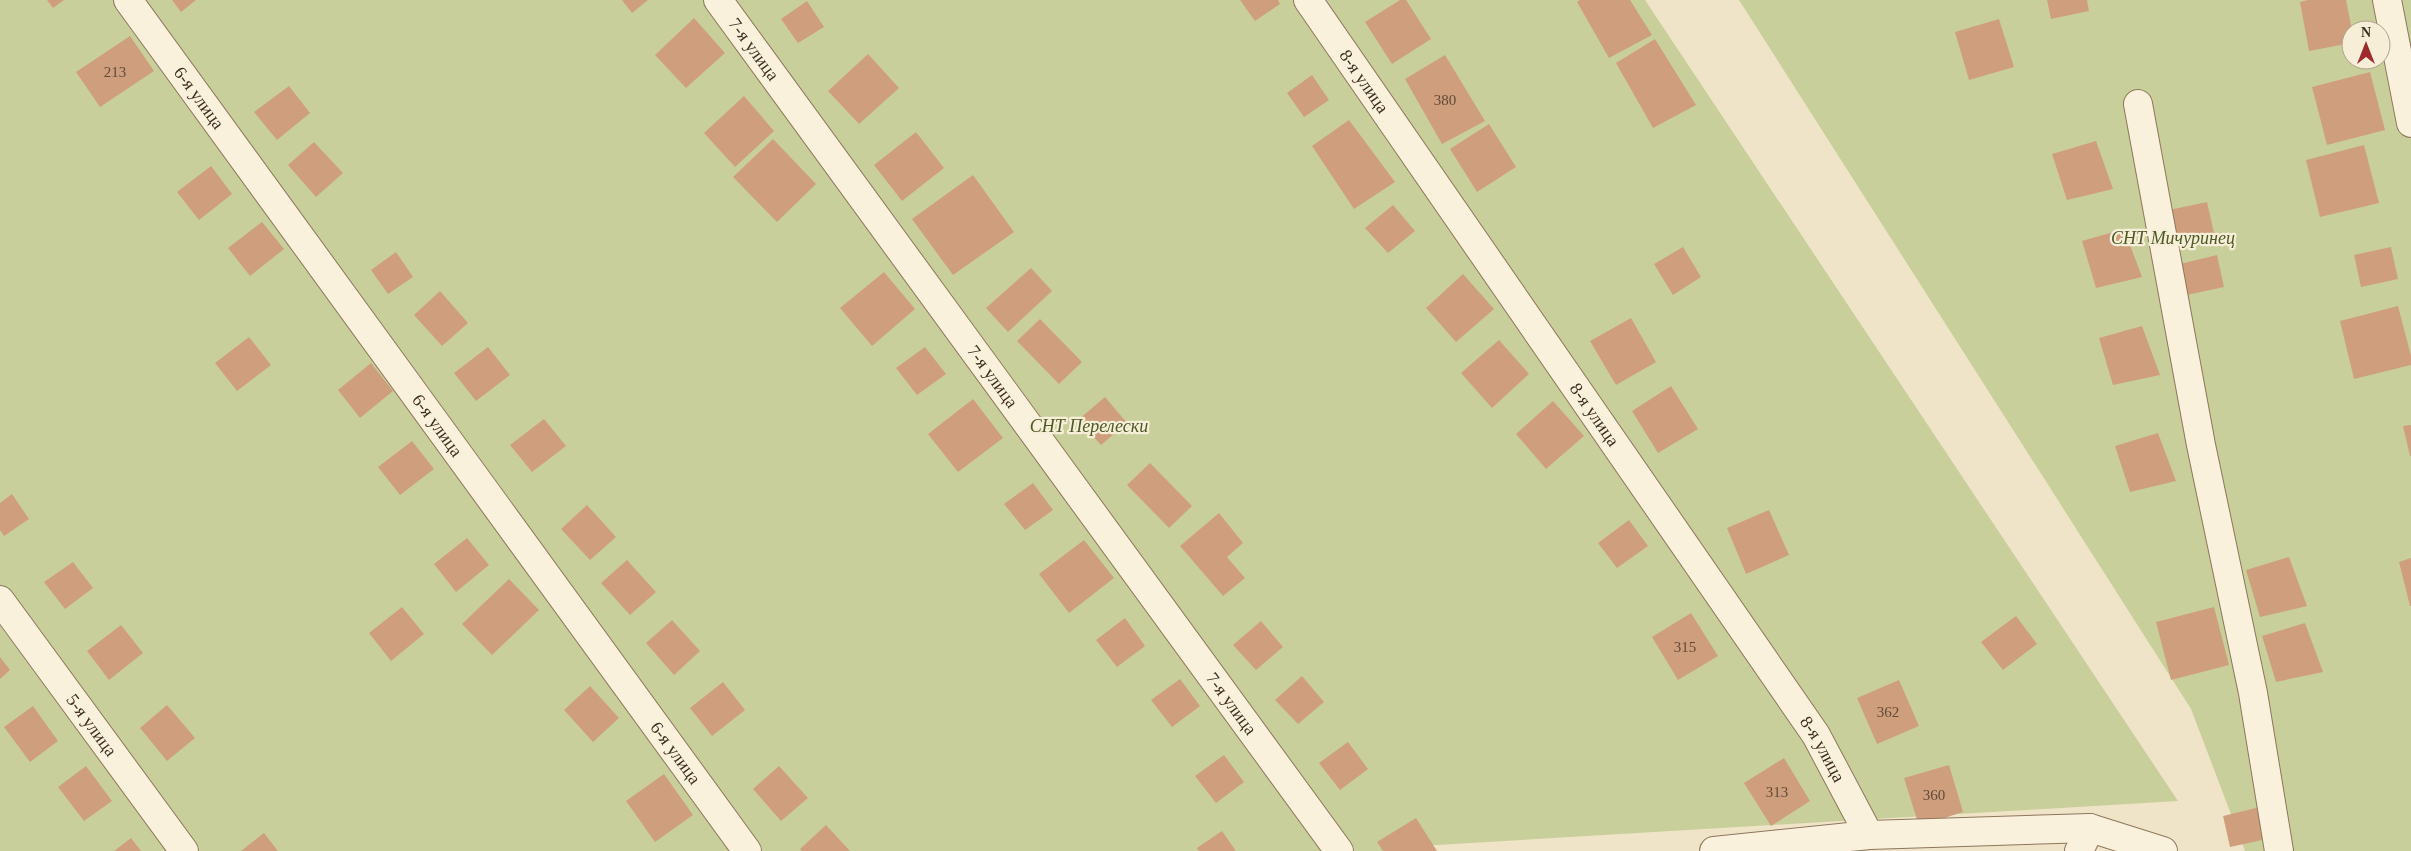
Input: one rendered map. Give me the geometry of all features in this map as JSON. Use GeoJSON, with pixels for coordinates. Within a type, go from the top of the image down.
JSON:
{"type":"FeatureCollection","features":[{"type":"Feature","properties":{"kind":"street","name":"6-я улица"},"geometry":{"type":"LineString","coordinates":[[128,0],[747,851]]}},
{"type":"Feature","properties":{"kind":"street","name":"7-я улица"},"geometry":{"type":"LineString","coordinates":[[718,0],[1339,851]]}},
{"type":"Feature","properties":{"kind":"street","name":"8-я улица"},"geometry":{"type":"LineString","coordinates":[[1308,0],[1816,735],[1869,836]]}},
{"type":"Feature","properties":{"kind":"street"},"geometry":{"type":"LineString","coordinates":[[2387,0],[2411,123]]}},
{"type":"Feature","properties":{"kind":"street"},"geometry":{"type":"LineString","coordinates":[[2138,104],[2201,445],[2253,693],[2279,851]]}},
{"type":"Feature","properties":{"kind":"street","name":"5-я улица"},"geometry":{"type":"LineString","coordinates":[[0,600],[184,851]]}},
{"type":"Feature","properties":{"kind":"street"},"geometry":{"type":"LineString","coordinates":[[1714,851],[1869,836],[2084,839],[2163,851]]}},
{"type":"Feature","properties":{"kind":"green space","name":"СНТ Перелески"},"geometry":{"type":"Polygon","coordinates":[[[0,0],[1645,0],[2178,801],[1403,847],[1394,851],[0,851],[0,0]]]}},
{"type":"Feature","properties":{"kind":"green space","name":"СНТ Мичуринец"},"geometry":{"type":"Polygon","coordinates":[[[1739,0],[2411,0],[2411,851],[2245,851],[2191,709],[1739,0]]]}},
{"type":"Feature","properties":{"kind":"building"},"geometry":{"type":"Polygon","coordinates":[[[47,0],[64,0],[53,8],[47,0]]]}},
{"type":"Feature","properties":{"kind":"building"},"geometry":{"type":"Polygon","coordinates":[[[172,0],[196,0],[181,12],[172,0]]]}},
{"type":"Feature","properties":{"kind":"building"},"geometry":{"type":"Polygon","coordinates":[[[622,0],[648,0],[632,13],[622,0]]]}},
{"type":"Feature","properties":{"kind":"building"},"geometry":{"type":"Polygon","coordinates":[[[1240,0],[1278,0],[1280,4],[1255,21],[1240,0]]]}},
{"type":"Feature","properties":{"kind":"building"},"geometry":{"type":"Polygon","coordinates":[[[1400,0],[1406,0],[1431,39],[1392,64],[1365,22],[1400,0]]]}},
{"type":"Feature","properties":{"kind":"building"},"geometry":{"type":"Polygon","coordinates":[[[1580,0],[1630,0],[1652,35],[1609,58],[1577,2],[1580,0]]]}},
{"type":"Feature","properties":{"kind":"building"},"geometry":{"type":"Polygon","coordinates":[[[2047,0],[2087,0],[2089,11],[2051,19],[2047,0]]]}},
{"type":"Feature","properties":{"kind":"building"},"geometry":{"type":"Polygon","coordinates":[[[2308,0],[2346,0],[2350,20],[2341,20],[2341,45],[2309,51],[2300,2],[2308,0]]]}},
{"type":"Feature","properties":{"kind":"building"},"geometry":{"type":"Polygon","coordinates":[[[807,1],[824,27],[798,43],[781,19],[807,1]]]}},
{"type":"Feature","properties":{"kind":"building"},"geometry":{"type":"Polygon","coordinates":[[[694,18],[725,53],[686,88],[655,55],[694,18]]]}},
{"type":"Feature","properties":{"kind":"building"},"geometry":{"type":"Polygon","coordinates":[[[1999,19],[2014,67],[1969,80],[1955,32],[1999,19]]]}},
{"type":"Feature","properties":{"kind":"building"},"geometry":{"type":"Polygon","coordinates":[[[130,36],[154,71],[100,107],[76,72],[130,36]]]}},
{"type":"Feature","properties":{"kind":"building"},"geometry":{"type":"Polygon","coordinates":[[[1655,39],[1696,105],[1653,128],[1616,63],[1655,39]]]}},
{"type":"Feature","properties":{"kind":"building"},"geometry":{"type":"Polygon","coordinates":[[[868,54],[899,88],[859,124],[828,91],[868,54]]]}},
{"type":"Feature","properties":{"kind":"building"},"geometry":{"type":"Polygon","coordinates":[[[1445,55],[1485,121],[1442,144],[1405,79],[1445,55]]]}},
{"type":"Feature","properties":{"kind":"building"},"geometry":{"type":"Polygon","coordinates":[[[2370,72],[2385,130],[2327,145],[2312,87],[2370,72]]]}},
{"type":"Feature","properties":{"kind":"building"},"geometry":{"type":"Polygon","coordinates":[[[1312,75],[1329,100],[1304,117],[1287,93],[1312,75]]]}},
{"type":"Feature","properties":{"kind":"building"},"geometry":{"type":"Polygon","coordinates":[[[289,86],[310,113],[277,140],[254,112],[289,86]]]}},
{"type":"Feature","properties":{"kind":"building"},"geometry":{"type":"Polygon","coordinates":[[[744,96],[774,131],[735,167],[704,133],[744,96]]]}},
{"type":"Feature","properties":{"kind":"building"},"geometry":{"type":"Polygon","coordinates":[[[1349,120],[1395,182],[1354,209],[1312,146],[1349,120]]]}},
{"type":"Feature","properties":{"kind":"building"},"geometry":{"type":"Polygon","coordinates":[[[1489,124],[1516,167],[1477,192],[1450,149],[1489,124]]]}},
{"type":"Feature","properties":{"kind":"building"},"geometry":{"type":"Polygon","coordinates":[[[916,132],[944,168],[902,201],[874,165],[916,132]]]}},
{"type":"Feature","properties":{"kind":"building"},"geometry":{"type":"Polygon","coordinates":[[[773,139],[816,184],[777,222],[733,177],[773,139]]]}},
{"type":"Feature","properties":{"kind":"building"},"geometry":{"type":"Polygon","coordinates":[[[2096,141],[2113,189],[2067,200],[2052,154],[2096,141]]]}},
{"type":"Feature","properties":{"kind":"building"},"geometry":{"type":"Polygon","coordinates":[[[314,142],[343,173],[316,197],[288,165],[314,142]]]}},
{"type":"Feature","properties":{"kind":"building"},"geometry":{"type":"Polygon","coordinates":[[[2364,145],[2379,203],[2320,217],[2306,160],[2364,145]]]}},
{"type":"Feature","properties":{"kind":"building"},"geometry":{"type":"Polygon","coordinates":[[[211,166],[232,194],[199,220],[177,192],[211,166]]]}},
{"type":"Feature","properties":{"kind":"building"},"geometry":{"type":"Polygon","coordinates":[[[973,175],[1014,232],[953,275],[912,219],[973,175]]]}},
{"type":"Feature","properties":{"kind":"building"},"geometry":{"type":"Polygon","coordinates":[[[2207,202],[2214,233],[2176,242],[2169,210],[2207,202]]]}},
{"type":"Feature","properties":{"kind":"building"},"geometry":{"type":"Polygon","coordinates":[[[1393,205],[1415,231],[1388,253],[1365,228],[1393,205]]]}},
{"type":"Feature","properties":{"kind":"building"},"geometry":{"type":"Polygon","coordinates":[[[262,222],[284,249],[250,276],[228,248],[262,222]]]}},
{"type":"Feature","properties":{"kind":"building"},"geometry":{"type":"Polygon","coordinates":[[[2124,229],[2142,277],[2096,288],[2082,241],[2124,229]]]}},
{"type":"Feature","properties":{"kind":"building"},"geometry":{"type":"Polygon","coordinates":[[[1683,247],[1701,277],[1673,295],[1654,264],[1683,247]]]}},
{"type":"Feature","properties":{"kind":"building"},"geometry":{"type":"Polygon","coordinates":[[[2391,247],[2398,279],[2361,287],[2354,255],[2391,247]]]}},
{"type":"Feature","properties":{"kind":"building"},"geometry":{"type":"Polygon","coordinates":[[[396,252],[413,277],[388,294],[371,270],[396,252]]]}},
{"type":"Feature","properties":{"kind":"building"},"geometry":{"type":"Polygon","coordinates":[[[2217,255],[2224,287],[2187,295],[2180,264],[2217,255]]]}},
{"type":"Feature","properties":{"kind":"building"},"geometry":{"type":"Polygon","coordinates":[[[1031,268],[1052,291],[1008,332],[986,308],[1031,268]]]}},
{"type":"Feature","properties":{"kind":"building"},"geometry":{"type":"Polygon","coordinates":[[[884,272],[915,309],[872,346],[840,308],[884,272]]]}},
{"type":"Feature","properties":{"kind":"building"},"geometry":{"type":"Polygon","coordinates":[[[1463,274],[1494,309],[1456,342],[1426,308],[1463,274]]]}},
{"type":"Feature","properties":{"kind":"building"},"geometry":{"type":"Polygon","coordinates":[[[440,291],[468,323],[442,346],[414,315],[440,291]]]}},
{"type":"Feature","properties":{"kind":"building"},"geometry":{"type":"Polygon","coordinates":[[[2398,306],[2411,356],[2411,365],[2354,379],[2340,321],[2398,306]]]}},
{"type":"Feature","properties":{"kind":"building"},"geometry":{"type":"Polygon","coordinates":[[[1631,318],[1656,362],[1616,385],[1590,341],[1631,318]]]}},
{"type":"Feature","properties":{"kind":"building"},"geometry":{"type":"Polygon","coordinates":[[[1040,319],[1082,362],[1059,384],[1017,341],[1040,319]]]}},
{"type":"Feature","properties":{"kind":"building"},"geometry":{"type":"Polygon","coordinates":[[[2142,326],[2160,375],[2113,385],[2099,338],[2142,326]]]}},
{"type":"Feature","properties":{"kind":"building"},"geometry":{"type":"Polygon","coordinates":[[[249,337],[271,365],[237,391],[215,363],[249,337]]]}},
{"type":"Feature","properties":{"kind":"building"},"geometry":{"type":"Polygon","coordinates":[[[1499,340],[1529,374],[1492,408],[1461,373],[1499,340]]]}},
{"type":"Feature","properties":{"kind":"building"},"geometry":{"type":"Polygon","coordinates":[[[488,347],[510,375],[476,401],[454,373],[488,347]]]}},
{"type":"Feature","properties":{"kind":"building"},"geometry":{"type":"Polygon","coordinates":[[[925,347],[946,374],[917,395],[896,368],[925,347]]]}},
{"type":"Feature","properties":{"kind":"building"},"geometry":{"type":"Polygon","coordinates":[[[371,363],[393,391],[360,418],[338,390],[371,363]]]}},
{"type":"Feature","properties":{"kind":"building"},"geometry":{"type":"Polygon","coordinates":[[[1671,386],[1698,429],[1658,453],[1632,411],[1671,386]]]}},
{"type":"Feature","properties":{"kind":"building"},"geometry":{"type":"Polygon","coordinates":[[[1105,397],[1127,423],[1101,445],[1078,420],[1105,397]]]}},
{"type":"Feature","properties":{"kind":"building"},"geometry":{"type":"Polygon","coordinates":[[[973,399],[1003,438],[958,472],[928,434],[973,399]]]}},
{"type":"Feature","properties":{"kind":"building"},"geometry":{"type":"Polygon","coordinates":[[[1553,401],[1584,436],[1546,469],[1516,434],[1553,401]]]}},
{"type":"Feature","properties":{"kind":"building"},"geometry":{"type":"Polygon","coordinates":[[[544,419],[566,446],[532,472],[510,445],[544,419]]]}},
{"type":"Feature","properties":{"kind":"building"},"geometry":{"type":"Polygon","coordinates":[[[2411,425],[2411,456],[2410,456],[2403,426],[2411,425]]]}},
{"type":"Feature","properties":{"kind":"building"},"geometry":{"type":"Polygon","coordinates":[[[2158,433],[2176,481],[2130,492],[2115,446],[2158,433]]]}},
{"type":"Feature","properties":{"kind":"building"},"geometry":{"type":"Polygon","coordinates":[[[412,441],[434,469],[400,495],[378,467],[412,441]]]}},
{"type":"Feature","properties":{"kind":"building"},"geometry":{"type":"Polygon","coordinates":[[[1150,463],[1192,506],[1169,528],[1127,485],[1150,463]]]}},
{"type":"Feature","properties":{"kind":"building"},"geometry":{"type":"Polygon","coordinates":[[[1033,483],[1053,510],[1025,530],[1004,504],[1033,483]]]}},
{"type":"Feature","properties":{"kind":"building"},"geometry":{"type":"Polygon","coordinates":[[[12,494],[29,519],[4,536],[0,530],[0,503],[12,494]]]}},
{"type":"Feature","properties":{"kind":"building"},"geometry":{"type":"Polygon","coordinates":[[[587,505],[616,537],[590,560],[561,529],[587,505]]]}},
{"type":"Feature","properties":{"kind":"building"},"geometry":{"type":"Polygon","coordinates":[[[1769,510],[1789,555],[1746,574],[1727,528],[1769,510]]]}},
{"type":"Feature","properties":{"kind":"building"},"geometry":{"type":"Polygon","coordinates":[[[1219,513],[1243,543],[1227,557],[1245,578],[1223,596],[1180,546],[1219,513]]]}},
{"type":"Feature","properties":{"kind":"building"},"geometry":{"type":"Polygon","coordinates":[[[1629,520],[1648,546],[1617,568],[1598,543],[1629,520]]]}},
{"type":"Feature","properties":{"kind":"building"},"geometry":{"type":"Polygon","coordinates":[[[467,538],[489,565],[456,592],[434,564],[467,538]]]}},
{"type":"Feature","properties":{"kind":"building"},"geometry":{"type":"Polygon","coordinates":[[[1084,540],[1114,578],[1069,613],[1039,574],[1084,540]]]}},
{"type":"Feature","properties":{"kind":"building"},"geometry":{"type":"Polygon","coordinates":[[[2289,557],[2307,606],[2260,617],[2246,570],[2289,557]]]}},
{"type":"Feature","properties":{"kind":"building"},"geometry":{"type":"Polygon","coordinates":[[[2411,558],[2411,606],[2410,606],[2399,562],[2411,558]]]}},
{"type":"Feature","properties":{"kind":"building"},"geometry":{"type":"Polygon","coordinates":[[[627,560],[656,592],[630,615],[601,583],[627,560]]]}},
{"type":"Feature","properties":{"kind":"building"},"geometry":{"type":"Polygon","coordinates":[[[73,562],[93,588],[65,609],[44,582],[73,562]]]}},
{"type":"Feature","properties":{"kind":"building"},"geometry":{"type":"Polygon","coordinates":[[[509,579],[539,610],[492,655],[462,624],[509,579]]]}},
{"type":"Feature","properties":{"kind":"building"},"geometry":{"type":"Polygon","coordinates":[[[402,607],[424,634],[391,661],[369,633],[402,607]]]}},
{"type":"Feature","properties":{"kind":"building"},"geometry":{"type":"Polygon","coordinates":[[[2214,607],[2229,665],[2171,680],[2156,622],[2214,607]]]}},
{"type":"Feature","properties":{"kind":"building"},"geometry":{"type":"Polygon","coordinates":[[[1691,613],[1718,656],[1678,680],[1652,637],[1691,613]]]}},
{"type":"Feature","properties":{"kind":"building"},"geometry":{"type":"Polygon","coordinates":[[[2016,616],[2037,644],[2003,670],[1981,642],[2016,616]]]}},
{"type":"Feature","properties":{"kind":"building"},"geometry":{"type":"Polygon","coordinates":[[[1125,618],[1145,646],[1117,667],[1096,640],[1125,618]]]}},
{"type":"Feature","properties":{"kind":"building"},"geometry":{"type":"Polygon","coordinates":[[[672,620],[700,651],[674,675],[646,643],[672,620]]]}},
{"type":"Feature","properties":{"kind":"building"},"geometry":{"type":"Polygon","coordinates":[[[1261,621],[1283,647],[1256,670],[1233,645],[1261,621]]]}},
{"type":"Feature","properties":{"kind":"building"},"geometry":{"type":"Polygon","coordinates":[[[2305,623],[2323,672],[2276,682],[2262,636],[2305,623]]]}},
{"type":"Feature","properties":{"kind":"building"},"geometry":{"type":"Polygon","coordinates":[[[121,625],[143,653],[109,680],[87,651],[121,625]]]}},
{"type":"Feature","properties":{"kind":"building"},"geometry":{"type":"Polygon","coordinates":[[[0,657],[10,670],[0,679],[0,657]]]}},
{"type":"Feature","properties":{"kind":"building"},"geometry":{"type":"Polygon","coordinates":[[[1302,676],[1324,702],[1298,724],[1275,700],[1302,676]]]}},
{"type":"Feature","properties":{"kind":"building"},"geometry":{"type":"Polygon","coordinates":[[[1180,679],[1200,706],[1172,727],[1151,700],[1180,679]]]}},
{"type":"Feature","properties":{"kind":"building"},"geometry":{"type":"Polygon","coordinates":[[[1899,680],[1919,726],[1877,744],[1857,698],[1899,680]]]}},
{"type":"Feature","properties":{"kind":"building"},"geometry":{"type":"Polygon","coordinates":[[[723,682],[745,710],[712,736],[690,708],[723,682]]]}},
{"type":"Feature","properties":{"kind":"building"},"geometry":{"type":"Polygon","coordinates":[[[590,686],[619,718],[593,742],[564,710],[590,686]]]}},
{"type":"Feature","properties":{"kind":"building"},"geometry":{"type":"Polygon","coordinates":[[[167,705],[195,738],[167,761],[140,728],[167,705]]]}},
{"type":"Feature","properties":{"kind":"building"},"geometry":{"type":"Polygon","coordinates":[[[33,706],[58,741],[30,762],[4,727],[33,706]]]}},
{"type":"Feature","properties":{"kind":"building"},"geometry":{"type":"Polygon","coordinates":[[[1348,742],[1368,769],[1340,790],[1319,763],[1348,742]]]}},
{"type":"Feature","properties":{"kind":"building"},"geometry":{"type":"Polygon","coordinates":[[[1224,755],[1244,782],[1216,803],[1195,776],[1224,755]]]}},
{"type":"Feature","properties":{"kind":"building"},"geometry":{"type":"Polygon","coordinates":[[[1784,758],[1810,801],[1771,826],[1744,783],[1784,758]]]}},
{"type":"Feature","properties":{"kind":"building"},"geometry":{"type":"Polygon","coordinates":[[[1949,765],[1963,812],[1919,826],[1904,778],[1949,765]]]}},
{"type":"Feature","properties":{"kind":"building"},"geometry":{"type":"Polygon","coordinates":[[[86,766],[112,801],[84,821],[58,787],[86,766]]]}},
{"type":"Feature","properties":{"kind":"building"},"geometry":{"type":"Polygon","coordinates":[[[779,766],[808,798],[781,821],[753,789],[779,766]]]}},
{"type":"Feature","properties":{"kind":"building"},"geometry":{"type":"Polygon","coordinates":[[[664,774],[693,815],[655,842],[626,801],[664,774]]]}},
{"type":"Feature","properties":{"kind":"building"},"geometry":{"type":"Polygon","coordinates":[[[2260,807],[2267,839],[2230,847],[2223,816],[2260,807]]]}},
{"type":"Feature","properties":{"kind":"building"},"geometry":{"type":"Polygon","coordinates":[[[1416,818],[1437,851],[1383,851],[1377,842],[1416,818]]]}},
{"type":"Feature","properties":{"kind":"building"},"geometry":{"type":"Polygon","coordinates":[[[826,825],[850,851],[802,851],[800,849],[826,825]]]}},
{"type":"Feature","properties":{"kind":"building"},"geometry":{"type":"Polygon","coordinates":[[[1222,831],[1236,851],[1199,851],[1197,848],[1222,831]]]}},
{"type":"Feature","properties":{"kind":"building"},"geometry":{"type":"Polygon","coordinates":[[[264,833],[278,851],[241,851],[264,833]]]}},
{"type":"Feature","properties":{"kind":"building"},"geometry":{"type":"Polygon","coordinates":[[[131,838],[141,851],[114,851],[131,838]]]}}]}
